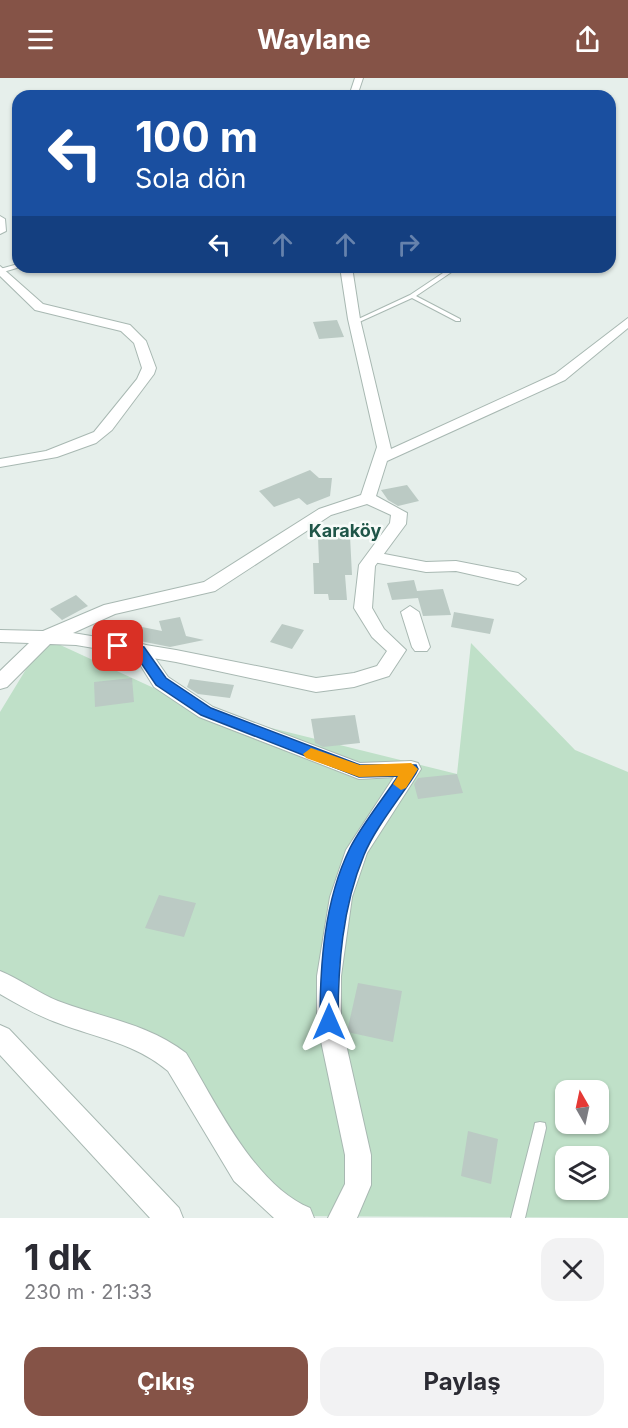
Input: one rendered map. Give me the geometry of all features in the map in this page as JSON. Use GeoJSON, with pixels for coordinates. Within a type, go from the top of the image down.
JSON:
{"type":"FeatureCollection","features":[{"type":"Feature","properties":{"kind":"street"},"geometry":{"type":"LineString","coordinates":[[0,219],[0,231]]}},
{"type":"Feature","properties":{"kind":"street"},"geometry":{"type":"LineString","coordinates":[[0,270],[39,307],[125,328],[140,341],[149,368],[142,384],[124,401],[110,424],[99,435],[81,445],[55,453],[0,463]]}},
{"type":"Feature","properties":{"kind":"street"},"geometry":{"type":"LineString","coordinates":[[347,273],[355,322],[384,447],[368,498]]}},
{"type":"Feature","properties":{"kind":"street"},"geometry":{"type":"LineString","coordinates":[[380,459],[560,377],[628,322]]}},
{"type":"Feature","properties":{"kind":"street"},"geometry":{"type":"LineString","coordinates":[[0,636],[45,638],[75,639],[316,685],[354,680],[383,671],[397,650],[378,633],[363,608],[367,565],[398,524],[399,513],[368,498],[325,512],[209,587],[110,609],[45,638],[1,681]]}},
{"type":"Feature","properties":{"kind":"street"},"geometry":{"type":"LineString","coordinates":[[374,557],[426,567],[456,566],[518,579]]}},
{"type":"Feature","properties":{"kind":"street"},"geometry":{"type":"LineString","coordinates":[[410,612],[421,647]]}},
{"type":"Feature","properties":{"kind":"street"},"geometry":{"type":"LineString","coordinates":[[140,650],[161,682],[206,712],[359,771],[411,769],[357,850],[341,897],[329,976],[329,1022],[358,1155],[357,1185],[344,1218]]}},
{"type":"Feature","properties":{"kind":"street"},"geometry":{"type":"LineString","coordinates":[[0,982],[56,1012],[137,1035],[162,1048],[177,1062],[243,1172],[292,1216],[300,1218]]}},
{"type":"Feature","properties":{"kind":"street"},"geometry":{"type":"LineString","coordinates":[[0,1037],[169,1218]]}},
{"type":"Feature","properties":{"kind":"lane"},"geometry":{"type":"LineString","coordinates":[[355,322],[411,296],[447,273]]}},
{"type":"Feature","properties":{"kind":"lane"},"geometry":{"type":"LineString","coordinates":[[411,296],[458,320]]}},
{"type":"Feature","properties":{"kind":"lane"},"geometry":{"type":"LineString","coordinates":[[518,1218],[540,1128]]}},
{"type":"Feature","properties":{"kind":"green space"},"geometry":{"type":"Polygon","coordinates":[[[45,638],[206,712],[457,774],[471,643],[575,750],[628,772],[628,1218],[292,1216],[177,1062],[0,982],[0,712],[45,638]]]}},
{"type":"Feature","properties":{"kind":"building"},"geometry":{"type":"Polygon","coordinates":[[[337,320],[344,337],[319,339],[313,322],[337,320]]]}},
{"type":"Feature","properties":{"kind":"building"},"geometry":{"type":"Polygon","coordinates":[[[310,470],[319,478],[332,478],[330,496],[307,505],[299,498],[274,507],[259,491],[310,470]]]}},
{"type":"Feature","properties":{"kind":"building"},"geometry":{"type":"Polygon","coordinates":[[[407,485],[419,501],[398,506],[388,500],[381,490],[407,485]]]}},
{"type":"Feature","properties":{"kind":"building"},"geometry":{"type":"Polygon","coordinates":[[[350,536],[352,575],[345,575],[347,600],[329,600],[328,594],[314,594],[313,563],[319,563],[318,537],[350,536]]]}},
{"type":"Feature","properties":{"kind":"building"},"geometry":{"type":"Polygon","coordinates":[[[414,580],[417,591],[443,589],[451,615],[423,616],[418,598],[392,600],[387,583],[414,580]]]}},
{"type":"Feature","properties":{"kind":"building"},"geometry":{"type":"Polygon","coordinates":[[[76,595],[88,606],[62,620],[50,609],[76,595]]]}},
{"type":"Feature","properties":{"kind":"building"},"geometry":{"type":"Polygon","coordinates":[[[454,612],[494,619],[490,634],[451,627],[454,612]]]}},
{"type":"Feature","properties":{"kind":"building"},"geometry":{"type":"Polygon","coordinates":[[[180,617],[186,636],[204,640],[170,647],[125,638],[132,625],[162,631],[159,621],[180,617]]]}},
{"type":"Feature","properties":{"kind":"building"},"geometry":{"type":"Polygon","coordinates":[[[282,624],[304,630],[292,649],[270,642],[282,624]]]}},
{"type":"Feature","properties":{"kind":"building"},"geometry":{"type":"Polygon","coordinates":[[[132,678],[134,702],[95,707],[94,682],[132,678]]]}},
{"type":"Feature","properties":{"kind":"building"},"geometry":{"type":"Polygon","coordinates":[[[190,679],[234,685],[230,698],[198,694],[187,687],[190,679]]]}},
{"type":"Feature","properties":{"kind":"building"},"geometry":{"type":"Polygon","coordinates":[[[355,715],[360,743],[323,747],[315,743],[311,719],[355,715]]]}},
{"type":"Feature","properties":{"kind":"building"},"geometry":{"type":"Polygon","coordinates":[[[457,774],[463,793],[418,799],[414,784],[418,778],[457,774]]]}},
{"type":"Feature","properties":{"kind":"building"},"geometry":{"type":"Polygon","coordinates":[[[159,895],[196,903],[184,937],[145,928],[159,895]]]}},
{"type":"Feature","properties":{"kind":"building"},"geometry":{"type":"Polygon","coordinates":[[[358,983],[402,991],[393,1042],[347,1032],[358,983]]]}},
{"type":"Feature","properties":{"kind":"building"},"geometry":{"type":"Polygon","coordinates":[[[468,1131],[498,1139],[491,1184],[461,1176],[468,1131]]]}},
{"type":"Feature","properties":{"kind":"slow traffic"},"geometry":{"type":"LineString","coordinates":[[311,754],[359,771],[411,769],[401,784]]}},
{"type":"Feature","properties":{"kind":"district","name":"Karaköy"},"geometry":{"type":"Point","coordinates":[345,530]}},
{"type":"Feature","properties":{"kind":"route"},"geometry":{"type":"LineString","coordinates":[[118,646],[140,650],[161,682],[206,712],[359,771],[411,769],[357,850],[341,897],[329,976],[329,1022]]}}]}
